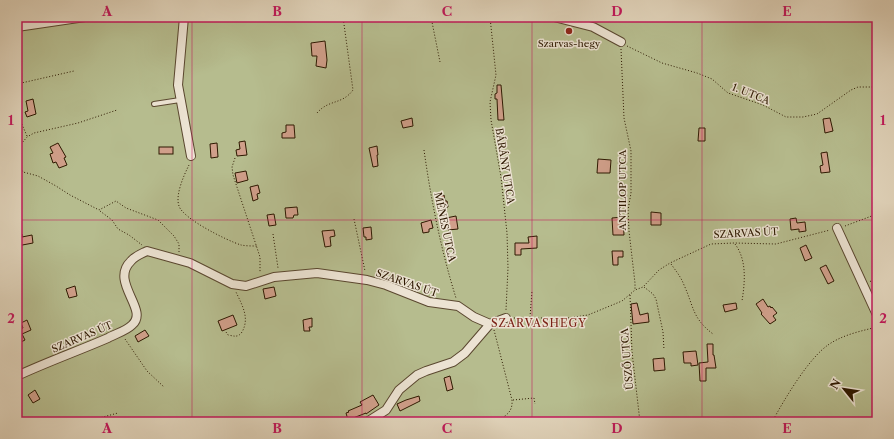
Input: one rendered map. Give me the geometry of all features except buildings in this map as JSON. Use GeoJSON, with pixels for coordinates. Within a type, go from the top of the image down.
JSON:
{"type":"FeatureCollection","features":[{"type":"Feature","properties":{"kind":"street"},"geometry":{"type":"LineString","coordinates":[[17,28],[85,17]]}},
{"type":"Feature","properties":{"kind":"street"},"geometry":{"type":"LineString","coordinates":[[184,17],[178,84],[191,156]]}},
{"type":"Feature","properties":{"kind":"street"},"geometry":{"type":"LineString","coordinates":[[554,17],[593,27],[621,42]]}},
{"type":"Feature","properties":{"kind":"street"},"geometry":{"type":"LineString","coordinates":[[837,228],[877,315]]}},
{"type":"Feature","properties":{"kind":"street","name":"SZARVAS ÚT"},"geometry":{"type":"LineString","coordinates":[[17,376],[132,326],[137,319],[135,307],[127,291],[124,275],[130,261],[147,251],[179,259],[232,284],[246,286],[281,276],[317,273],[366,280],[386,285],[429,302],[458,306],[474,317],[491,324]]}},
{"type":"Feature","properties":{"kind":"street"},"geometry":{"type":"LineString","coordinates":[[367,422],[386,410],[399,390],[417,375],[453,362],[465,353],[491,324],[506,318]]}},
{"type":"Feature","properties":{"kind":"lane"},"geometry":{"type":"LineString","coordinates":[[154,104],[180,100]]}},
{"type":"Feature","properties":{"kind":"path"},"geometry":{"type":"LineString","coordinates":[[316,113],[327,104],[344,99],[353,90],[343,17]]}},
{"type":"Feature","properties":{"kind":"path"},"geometry":{"type":"LineString","coordinates":[[432,17],[440,62]]}},
{"type":"Feature","properties":{"kind":"path","name":"BÁRÁNY UTCA"},"geometry":{"type":"LineString","coordinates":[[490,17],[496,75],[490,102],[491,120],[501,177],[507,233],[508,268],[506,318]]}},
{"type":"Feature","properties":{"kind":"path","name":"1. UTCA"},"geometry":{"type":"LineString","coordinates":[[621,42],[662,63],[712,79],[728,93],[764,105],[786,117],[817,114],[851,90],[858,87],[877,87]]}},
{"type":"Feature","properties":{"kind":"path","name":"ANTILOP UTCA"},"geometry":{"type":"LineString","coordinates":[[621,42],[624,118],[631,151],[631,193],[628,210],[635,290]]}},
{"type":"Feature","properties":{"kind":"path"},"geometry":{"type":"LineString","coordinates":[[17,84],[74,71]]}},
{"type":"Feature","properties":{"kind":"path"},"geometry":{"type":"LineString","coordinates":[[17,149],[27,137],[34,133],[78,123],[117,110]]}},
{"type":"Feature","properties":{"kind":"path"},"geometry":{"type":"LineString","coordinates":[[17,113],[27,137]]}},
{"type":"Feature","properties":{"kind":"path","name":"MÉNES UTCA"},"geometry":{"type":"LineString","coordinates":[[424,150],[432,200],[446,266],[458,306]]}},
{"type":"Feature","properties":{"kind":"path"},"geometry":{"type":"LineString","coordinates":[[235,158],[232,167],[233,175],[257,246],[260,262],[259,282]]}},
{"type":"Feature","properties":{"kind":"path"},"geometry":{"type":"LineString","coordinates":[[17,163],[23,172],[38,176],[99,210],[112,220],[118,230],[129,235],[147,251]]}},
{"type":"Feature","properties":{"kind":"path"},"geometry":{"type":"LineString","coordinates":[[189,165],[182,178],[179,193],[178,205],[181,212],[221,236],[243,245],[257,246]]}},
{"type":"Feature","properties":{"kind":"path"},"geometry":{"type":"LineString","coordinates":[[99,210],[116,201],[126,208],[158,220],[174,236],[179,244],[179,259]]}},
{"type":"Feature","properties":{"kind":"path","name":"SZARVAS ÚT"},"geometry":{"type":"LineString","coordinates":[[506,318],[568,318],[588,315],[622,301],[635,290],[643,287],[659,270],[670,263],[711,244],[776,244],[837,228],[877,214]]}},
{"type":"Feature","properties":{"kind":"path"},"geometry":{"type":"LineString","coordinates":[[354,219],[366,280]]}},
{"type":"Feature","properties":{"kind":"path"},"geometry":{"type":"LineString","coordinates":[[273,234],[277,266],[281,276]]}},
{"type":"Feature","properties":{"kind":"path"},"geometry":{"type":"LineString","coordinates":[[734,243],[739,250],[745,277],[742,301]]}},
{"type":"Feature","properties":{"kind":"path"},"geometry":{"type":"LineString","coordinates":[[670,263],[679,275],[697,318],[703,326],[713,334]]}},
{"type":"Feature","properties":{"kind":"path"},"geometry":{"type":"LineString","coordinates":[[226,332],[228,335],[237,336],[240,334],[246,321],[244,310],[232,284]]}},
{"type":"Feature","properties":{"kind":"path"},"geometry":{"type":"LineString","coordinates":[[643,287],[653,294],[656,299],[663,332],[664,350]]}},
{"type":"Feature","properties":{"kind":"path"},"geometry":{"type":"LineString","coordinates":[[530,318],[532,291]]}},
{"type":"Feature","properties":{"kind":"path","name":"ÜSZŐ UTCA"},"geometry":{"type":"LineString","coordinates":[[630,295],[632,352],[640,422]]}},
{"type":"Feature","properties":{"kind":"path"},"geometry":{"type":"LineString","coordinates":[[491,324],[512,400],[512,406],[509,413],[495,422]]}},
{"type":"Feature","properties":{"kind":"path"},"geometry":{"type":"LineString","coordinates":[[772,422],[788,394],[815,356],[828,344],[853,333],[877,327]]}},
{"type":"Feature","properties":{"kind":"path"},"geometry":{"type":"LineString","coordinates":[[121,332],[147,371],[164,387]]}},
{"type":"Feature","properties":{"kind":"path"},"geometry":{"type":"LineString","coordinates":[[512,400],[534,398],[535,404]]}},
{"type":"Feature","properties":{"kind":"path"},"geometry":{"type":"LineString","coordinates":[[84,422],[118,413]]}},
{"type":"Feature","properties":{"kind":"green space"},"geometry":{"type":"Polygon","coordinates":[[[17,17],[877,17],[877,422],[17,422],[17,17]]]}},
{"type":"Feature","properties":{"kind":"place","name":"Szarvas-hegy"},"geometry":{"type":"Point","coordinates":[569,31]}},
{"type":"Feature","properties":{"kind":"district","name":"SZARVASHEGY"},"geometry":{"type":"Point","coordinates":[539,323]}}]}
